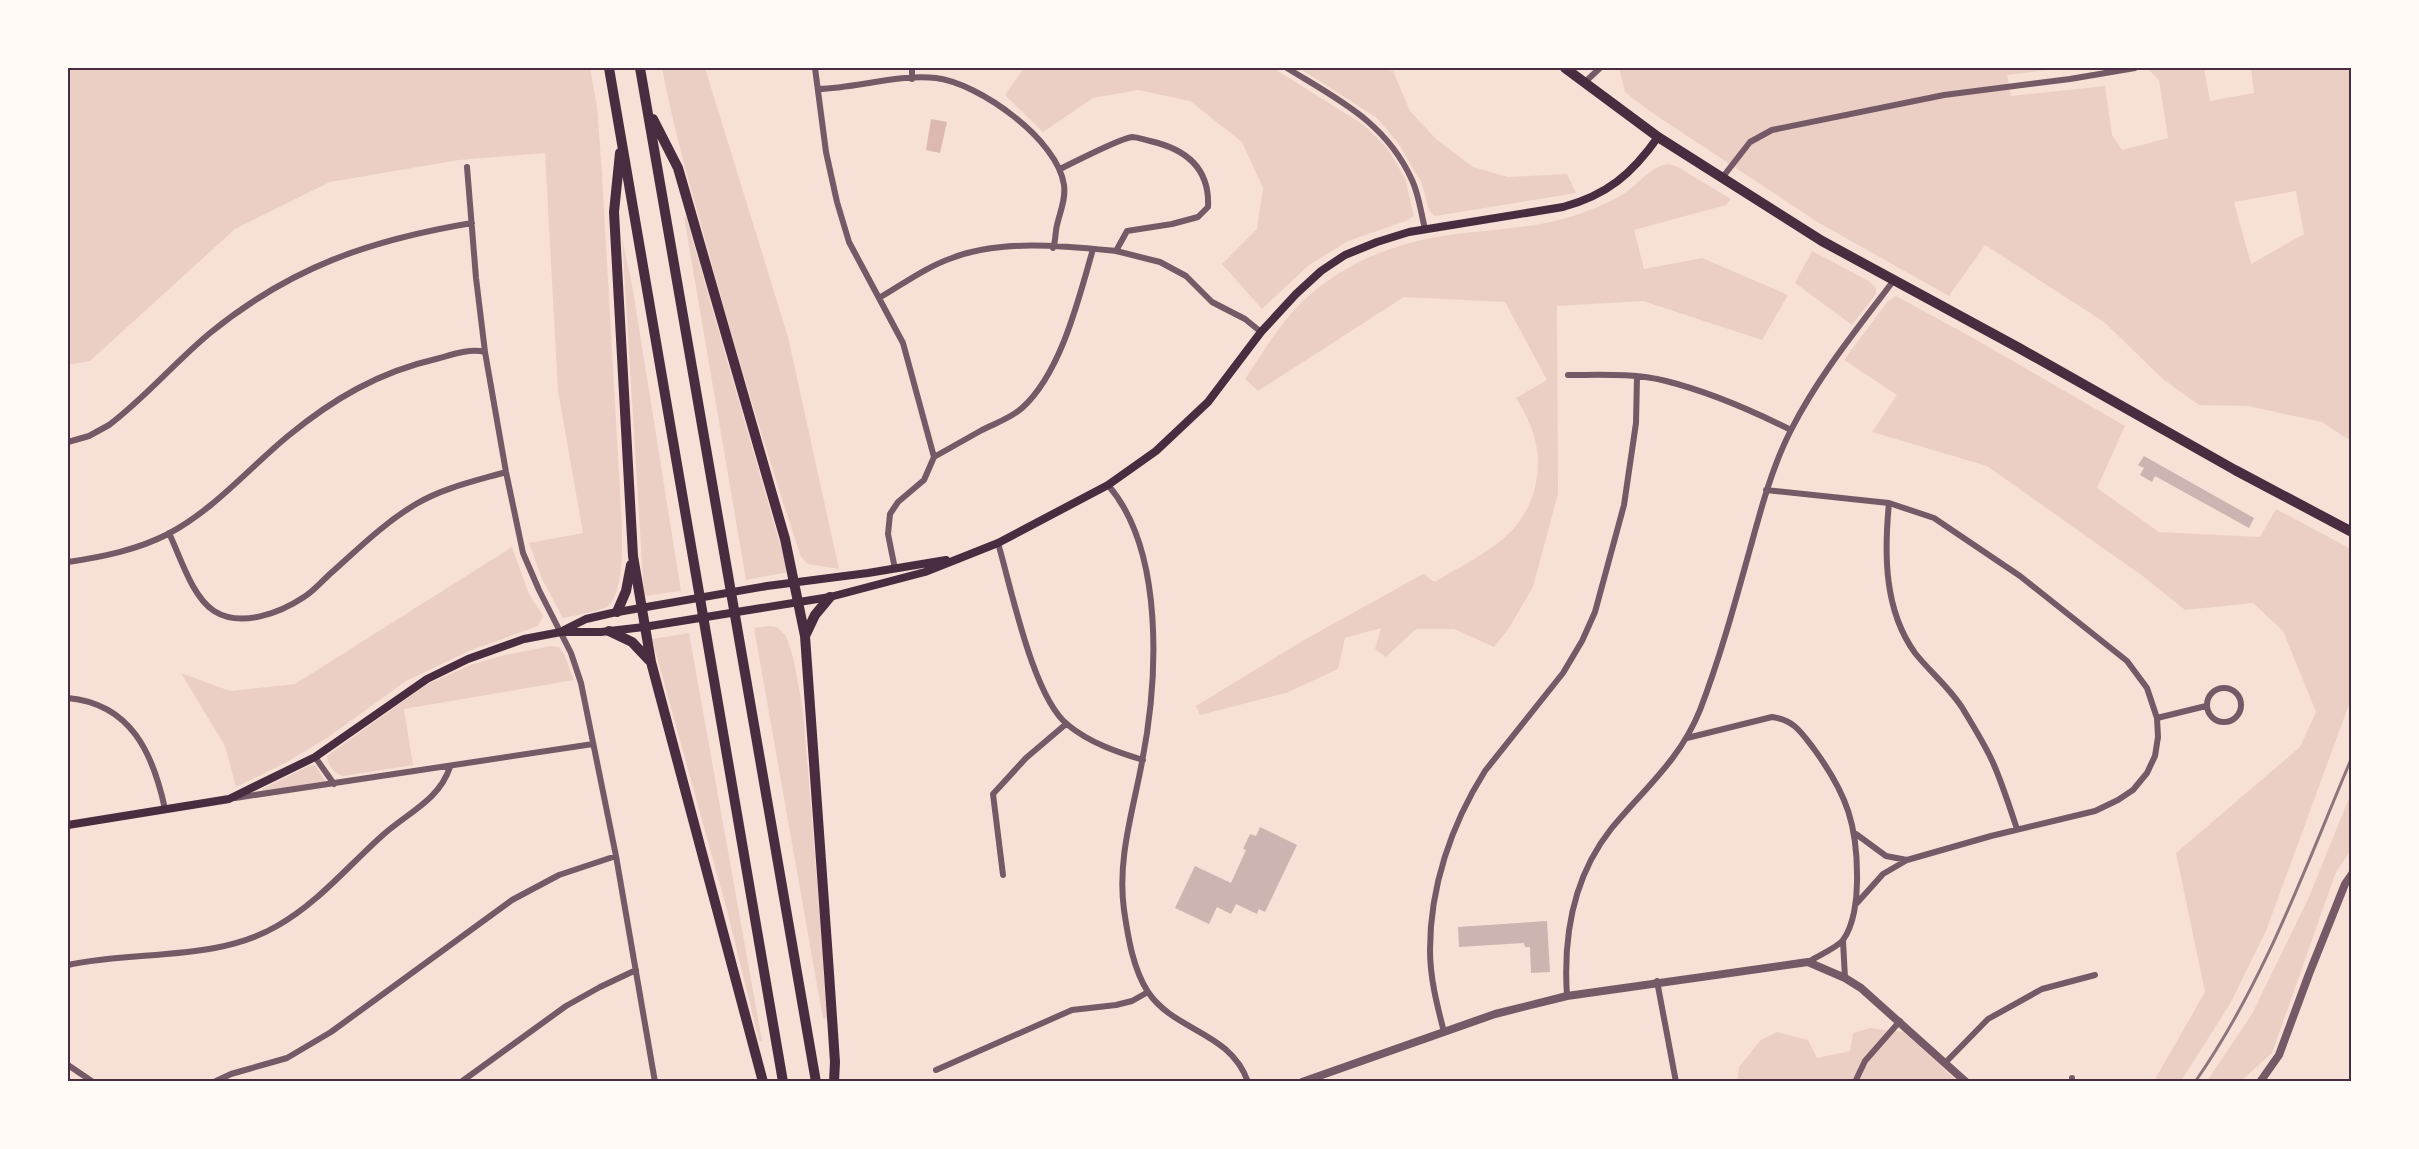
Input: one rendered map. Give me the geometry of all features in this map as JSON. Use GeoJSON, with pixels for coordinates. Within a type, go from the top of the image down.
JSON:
{"type":"FeatureCollection","features":[{"type":"Feature","properties":{"kind":"highway"},"geometry":{"type":"LineString","coordinates":[[609,68],[783,1082]]}},
{"type":"Feature","properties":{"kind":"highway"},"geometry":{"type":"LineString","coordinates":[[640,68],[816,1082]]}},
{"type":"Feature","properties":{"kind":"highway"},"geometry":{"type":"LineString","coordinates":[[1565,68],[1658,137],[1822,241],[2235,470],[2352,532]]}},
{"type":"Feature","properties":{"kind":"highway"},"geometry":{"type":"LineString","coordinates":[[647,108],[678,168],[782,528],[805,636],[835,1062],[834,1082]]}},
{"type":"Feature","properties":{"kind":"highway"},"geometry":{"type":"LineString","coordinates":[[621,138],[614,212],[633,556],[651,662],[763,1082]]}},
{"type":"Feature","properties":{"kind":"highway"},"geometry":{"type":"LineString","coordinates":[[617,612],[626,591],[633,556]]}},
{"type":"Feature","properties":{"kind":"highway"},"geometry":{"type":"LineString","coordinates":[[805,636],[815,615],[830,597]]}},
{"type":"Feature","properties":{"kind":"highway"},"geometry":{"type":"LineString","coordinates":[[609,631],[632,642],[651,662]]}},
{"type":"Feature","properties":{"kind":"main road"},"geometry":{"type":"LineString","coordinates":[[68,825],[229,799],[315,758],[427,679],[524,639],[561,632],[609,631],[644,627],[830,597],[925,572],[998,543],[1108,485],[1156,452],[1208,402],[1261,332],[1296,294],[1321,271],[1345,255],[1377,242],[1425,229],[1563,207],[1585,201],[1606,190],[1628,174],[1658,137]]}},
{"type":"Feature","properties":{"kind":"main road"},"geometry":{"type":"LineString","coordinates":[[561,632],[586,619],[617,612],[953,559]]}},
{"type":"Feature","properties":{"kind":"street"},"geometry":{"type":"LineString","coordinates":[[814,68],[826,152],[849,242],[903,343],[934,457]]}},
{"type":"Feature","properties":{"kind":"street"},"geometry":{"type":"LineString","coordinates":[[912,68],[912,79]]}},
{"type":"Feature","properties":{"kind":"street"},"geometry":{"type":"LineString","coordinates":[[1287,68],[1353,109],[1371,122],[1387,139],[1413,182],[1425,229]]}},
{"type":"Feature","properties":{"kind":"street"},"geometry":{"type":"LineString","coordinates":[[1584,83],[1600,68]]}},
{"type":"Feature","properties":{"kind":"street"},"geometry":{"type":"LineString","coordinates":[[1722,178],[1750,142],[1772,130],[1944,95],[2135,68]]}},
{"type":"Feature","properties":{"kind":"street"},"geometry":{"type":"LineString","coordinates":[[818,89],[933,78],[958,83],[996,103],[1023,124],[1052,156],[1060,169],[1064,198],[1053,248]]}},
{"type":"Feature","properties":{"kind":"street"},"geometry":{"type":"LineString","coordinates":[[1060,169],[1132,137],[1175,148],[1198,167],[1209,192],[1208,207],[1198,217],[1172,224],[1127,231],[1116,251]]}},
{"type":"Feature","properties":{"kind":"street"},"geometry":{"type":"LineString","coordinates":[[467,167],[485,352],[506,472],[523,553],[561,632],[581,683],[616,856],[655,1082]]}},
{"type":"Feature","properties":{"kind":"street"},"geometry":{"type":"LineString","coordinates":[[68,442],[89,436],[109,425],[211,332],[282,282],[325,261],[363,247],[420,232],[472,223]]}},
{"type":"Feature","properties":{"kind":"street"},"geometry":{"type":"LineString","coordinates":[[879,298],[930,267],[968,252],[1008,247],[1116,251],[1160,262],[1186,276],[1212,302],[1245,319],[1261,332]]}},
{"type":"Feature","properties":{"kind":"street"},"geometry":{"type":"LineString","coordinates":[[895,568],[888,534],[890,514],[898,502],[924,480],[934,457],[998,424],[1021,409],[1035,395],[1066,336],[1093,249]]}},
{"type":"Feature","properties":{"kind":"street"},"geometry":{"type":"LineString","coordinates":[[1567,996],[1564,964],[1567,933],[1575,899],[1586,870],[1610,831],[1666,769],[1687,738],[1700,710],[1731,617],[1766,490],[1791,430],[1828,367],[1894,280]]}},
{"type":"Feature","properties":{"kind":"street"},"geometry":{"type":"LineString","coordinates":[[68,562],[139,547],[169,533],[213,504],[287,436],[348,392],[382,376],[423,362],[471,351],[485,352]]}},
{"type":"Feature","properties":{"kind":"street"},"geometry":{"type":"LineString","coordinates":[[1568,375],[1637,377],[1664,381],[1705,392],[1749,409],[1791,430]]}},
{"type":"Feature","properties":{"kind":"street"},"geometry":{"type":"LineString","coordinates":[[1444,1032],[1434,990],[1430,951],[1433,907],[1441,868],[1456,825],[1474,788],[1563,673],[1596,612],[1624,505],[1636,423],[1637,377]]}},
{"type":"Feature","properties":{"kind":"street"},"geometry":{"type":"LineString","coordinates":[[169,533],[196,592],[204,602],[214,611],[226,617],[252,618],[279,610],[304,597],[381,529],[415,504],[438,492],[506,472]]}},
{"type":"Feature","properties":{"kind":"street"},"geometry":{"type":"LineString","coordinates":[[1108,485],[1121,500],[1142,548],[1152,624],[1153,671],[1143,760],[1125,840],[1122,870],[1124,908],[1133,958],[1148,992],[1176,1019],[1212,1037],[1233,1057],[1248,1082]]}},
{"type":"Feature","properties":{"kind":"street"},"geometry":{"type":"LineString","coordinates":[[1766,490],[1889,503],[1934,518],[2020,576],[2127,661],[2147,687],[2157,718],[2158,737],[2155,756],[2147,773],[2133,790],[2118,801],[2095,811],[2018,829],[1907,860],[1883,874],[1857,903]]}},
{"type":"Feature","properties":{"kind":"street"},"geometry":{"type":"LineString","coordinates":[[1889,503],[1886,534],[1887,572],[1892,603],[1900,627],[1916,653],[1962,707],[1993,763],[2018,829]]}},
{"type":"Feature","properties":{"kind":"street"},"geometry":{"type":"LineString","coordinates":[[998,543],[1033,664],[1052,705],[1066,724],[1103,746],[1143,760]]}},
{"type":"Feature","properties":{"kind":"street"},"geometry":{"type":"LineString","coordinates":[[2226,688],[2235,692],[2240,706],[2236,718],[2223,721],[2212,717],[2206,706],[2207,699],[2214,691],[2226,688]]}},
{"type":"Feature","properties":{"kind":"street"},"geometry":{"type":"LineString","coordinates":[[68,698],[100,705],[123,720],[142,742],[158,777],[165,809]]}},
{"type":"Feature","properties":{"kind":"street"},"geometry":{"type":"LineString","coordinates":[[2157,718],[2206,706]]}},
{"type":"Feature","properties":{"kind":"street"},"geometry":{"type":"LineString","coordinates":[[1687,738],[1772,717],[1785,718],[1796,725],[1830,771],[1849,811],[1858,851],[1857,903],[1843,941],[1845,978]]}},
{"type":"Feature","properties":{"kind":"street"},"geometry":{"type":"LineString","coordinates":[[1003,876],[993,794],[1026,758],[1066,724]]}},
{"type":"Feature","properties":{"kind":"street"},"geometry":{"type":"LineString","coordinates":[[229,799],[593,744]]}},
{"type":"Feature","properties":{"kind":"street"},"geometry":{"type":"LineString","coordinates":[[315,758],[334,784]]}},
{"type":"Feature","properties":{"kind":"street"},"geometry":{"type":"LineString","coordinates":[[68,965],[222,946],[247,940],[276,926],[303,908],[385,833],[437,792],[445,782],[450,767]]}},
{"type":"Feature","properties":{"kind":"street"},"geometry":{"type":"LineString","coordinates":[[1856,834],[1886,856],[1907,860]]}},
{"type":"Feature","properties":{"kind":"street"},"geometry":{"type":"LineString","coordinates":[[214,1082],[231,1074],[286,1058],[331,1032],[512,900],[559,875],[616,856]]}},
{"type":"Feature","properties":{"kind":"street"},"geometry":{"type":"LineString","coordinates":[[2260,1082],[2280,1055],[2309,974],[2345,884],[2352,874]]}},
{"type":"Feature","properties":{"kind":"street"},"geometry":{"type":"LineString","coordinates":[[1302,1082],[1495,1014],[1567,996],[1657,981],[1808,962],[1843,941]]}},
{"type":"Feature","properties":{"kind":"street"},"geometry":{"type":"LineString","coordinates":[[1808,962],[1845,978],[1900,1021],[1966,1082]]}},
{"type":"Feature","properties":{"kind":"street"},"geometry":{"type":"LineString","coordinates":[[461,1082],[566,1006],[636,970]]}},
{"type":"Feature","properties":{"kind":"street"},"geometry":{"type":"LineString","coordinates":[[1945,1063],[1988,1018],[2042,989],[2095,975]]}},
{"type":"Feature","properties":{"kind":"street"},"geometry":{"type":"LineString","coordinates":[[1657,981],[1676,1082]]}},
{"type":"Feature","properties":{"kind":"street"},"geometry":{"type":"LineString","coordinates":[[936,1070],[1072,1010],[1132,1002],[1148,992]]}},
{"type":"Feature","properties":{"kind":"street"},"geometry":{"type":"LineString","coordinates":[[1855,1082],[1865,1061],[1900,1021]]}},
{"type":"Feature","properties":{"kind":"street"},"geometry":{"type":"LineString","coordinates":[[68,1065],[93,1082]]}},
{"type":"Feature","properties":{"kind":"shaded area"},"geometry":{"type":"Polygon","coordinates":[[[68,68],[590,68],[597,106],[602,174],[622,527],[621,571],[616,594],[611,603],[600,610],[563,618],[542,579],[529,543],[583,533],[558,391],[545,153],[459,160],[330,182],[235,229],[90,361],[68,365],[68,68]]]}},
{"type":"Feature","properties":{"kind":"shaded area"},"geometry":{"type":"Polygon","coordinates":[[[662,68],[705,68],[788,337],[839,569],[808,564],[801,557],[727,319],[682,154],[662,68]]]}},
{"type":"Feature","properties":{"kind":"shaded area"},"geometry":{"type":"Polygon","coordinates":[[[1024,68],[1273,68],[1364,125],[1387,148],[1405,178],[1414,216],[1406,221],[1348,241],[1309,265],[1262,309],[1222,264],[1257,229],[1263,188],[1242,142],[1190,101],[1138,90],[1093,98],[1043,132],[1005,95],[1024,68]]]}},
{"type":"Feature","properties":{"kind":"shaded area"},"geometry":{"type":"Polygon","coordinates":[[[1299,68],[1381,68],[1393,71],[1410,111],[1436,139],[1473,167],[1508,177],[1567,174],[1576,193],[1435,216],[1429,210],[1422,184],[1398,143],[1377,118],[1299,68]]]}},
{"type":"Feature","properties":{"kind":"shaded area"},"geometry":{"type":"Polygon","coordinates":[[[1619,68],[2066,68],[2007,75],[2011,96],[2105,86],[2112,135],[2122,150],[2168,138],[2159,80],[2147,68],[2204,68],[2210,101],[2254,93],[2251,68],[2351,68],[2351,441],[2322,422],[2248,406],[2199,405],[2164,380],[2104,322],[1985,245],[1949,296],[1819,223],[1648,110],[1625,92],[1619,68]],[[2296,191],[2234,202],[2251,264],[2304,234],[2296,191]]]}},
{"type":"Feature","properties":{"kind":"shaded area"},"geometry":{"type":"Polygon","coordinates":[[[931,119],[947,122],[940,153],[926,150],[931,119]]]}},
{"type":"Feature","properties":{"kind":"shaded area"},"geometry":{"type":"Polygon","coordinates":[[[1668,164],[1678,167],[1731,199],[1726,205],[1634,230],[1644,269],[1702,258],[1788,295],[1762,340],[1643,301],[1557,306],[1558,494],[1533,587],[1509,628],[1494,647],[1454,629],[1416,629],[1386,657],[1375,649],[1381,628],[1345,638],[1338,669],[1286,693],[1200,715],[1196,706],[1304,640],[1423,574],[1435,582],[1489,550],[1514,528],[1522,517],[1534,493],[1537,480],[1538,466],[1534,434],[1516,398],[1547,380],[1505,302],[1404,297],[1258,391],[1245,379],[1286,320],[1302,302],[1336,275],[1374,255],[1435,237],[1529,226],[1570,217],[1620,196],[1655,169],[1668,164]]]}},
{"type":"Feature","properties":{"kind":"shaded area"},"geometry":{"type":"Polygon","coordinates":[[[684,217],[686,217],[788,572],[746,580],[684,217]]]}},
{"type":"Feature","properties":{"kind":"shaded area"},"geometry":{"type":"Polygon","coordinates":[[[622,238],[633,290],[681,591],[644,596],[622,238]]]}},
{"type":"Feature","properties":{"kind":"shaded area"},"geometry":{"type":"Polygon","coordinates":[[[1812,251],[1869,281],[1876,288],[1876,294],[1852,325],[1795,283],[1812,251]]]}},
{"type":"Feature","properties":{"kind":"shaded area"},"geometry":{"type":"Polygon","coordinates":[[[1896,296],[2125,426],[2097,488],[2159,532],[2260,537],[2276,509],[2351,549],[2351,699],[2266,931],[2230,1004],[2181,1081],[2154,1081],[2205,992],[2176,853],[2300,747],[2316,712],[2283,631],[2253,603],[2185,610],[2144,577],[1987,466],[1872,432],[1897,395],[1844,360],[1888,301],[1896,296]]]}},
{"type":"Feature","properties":{"kind":"shaded area"},"geometry":{"type":"Polygon","coordinates":[[[512,547],[529,594],[543,616],[538,626],[469,651],[406,681],[327,738],[287,762],[236,787],[225,746],[181,673],[230,691],[295,684],[512,547]]]}},
{"type":"Feature","properties":{"kind":"shaded area"},"geometry":{"type":"Polygon","coordinates":[[[777,627],[786,636],[793,657],[803,709],[828,1018],[823,1019],[754,628],[777,627]]]}},
{"type":"Feature","properties":{"kind":"shaded area"},"geometry":{"type":"Polygon","coordinates":[[[689,633],[762,1041],[759,1041],[728,914],[652,639],[689,633]]]}},
{"type":"Feature","properties":{"kind":"shaded area"},"geometry":{"type":"Polygon","coordinates":[[[551,646],[559,647],[564,654],[574,680],[404,709],[413,765],[343,776],[330,766],[327,756],[426,685],[470,665],[551,646]]]}},
{"type":"Feature","properties":{"kind":"shaded area"},"geometry":{"type":"Polygon","coordinates":[[[315,765],[325,781],[263,791],[262,789],[315,765]]]}},
{"type":"Feature","properties":{"kind":"shaded area"},"geometry":{"type":"Polygon","coordinates":[[[2351,793],[2351,850],[2336,872],[2272,1053],[2241,1081],[2207,1081],[2252,1014],[2309,897],[2351,793]]]}},
{"type":"Feature","properties":{"kind":"shaded area"},"geometry":{"type":"Polygon","coordinates":[[[1870,1028],[1904,1032],[1957,1081],[1737,1082],[1739,1067],[1761,1040],[1777,1032],[1808,1040],[1817,1058],[1850,1051],[1853,1033],[1870,1028]]]}},
{"type":"Feature","properties":{"kind":"building"},"geometry":{"type":"Polygon","coordinates":[[[2144,456],[2254,518],[2249,528],[2155,476],[2152,482],[2140,475],[2144,468],[2138,465],[2144,456]]]}},
{"type":"Feature","properties":{"kind":"building"},"geometry":{"type":"Polygon","coordinates":[[[1260,827],[1297,845],[1265,912],[1259,909],[1257,914],[1236,904],[1231,914],[1217,907],[1209,924],[1175,908],[1195,866],[1231,883],[1246,850],[1243,849],[1250,834],[1256,836],[1260,827]]]}},
{"type":"Feature","properties":{"kind":"building"},"geometry":{"type":"Polygon","coordinates":[[[1547,921],[1550,972],[1531,973],[1530,947],[1525,947],[1524,943],[1459,947],[1458,927],[1547,921]]]}},
{"type":"Feature","properties":{"kind":"railway"},"geometry":{"type":"LineString","coordinates":[[2195,1082],[2220,1044],[2263,965],[2352,757]]}}]}
